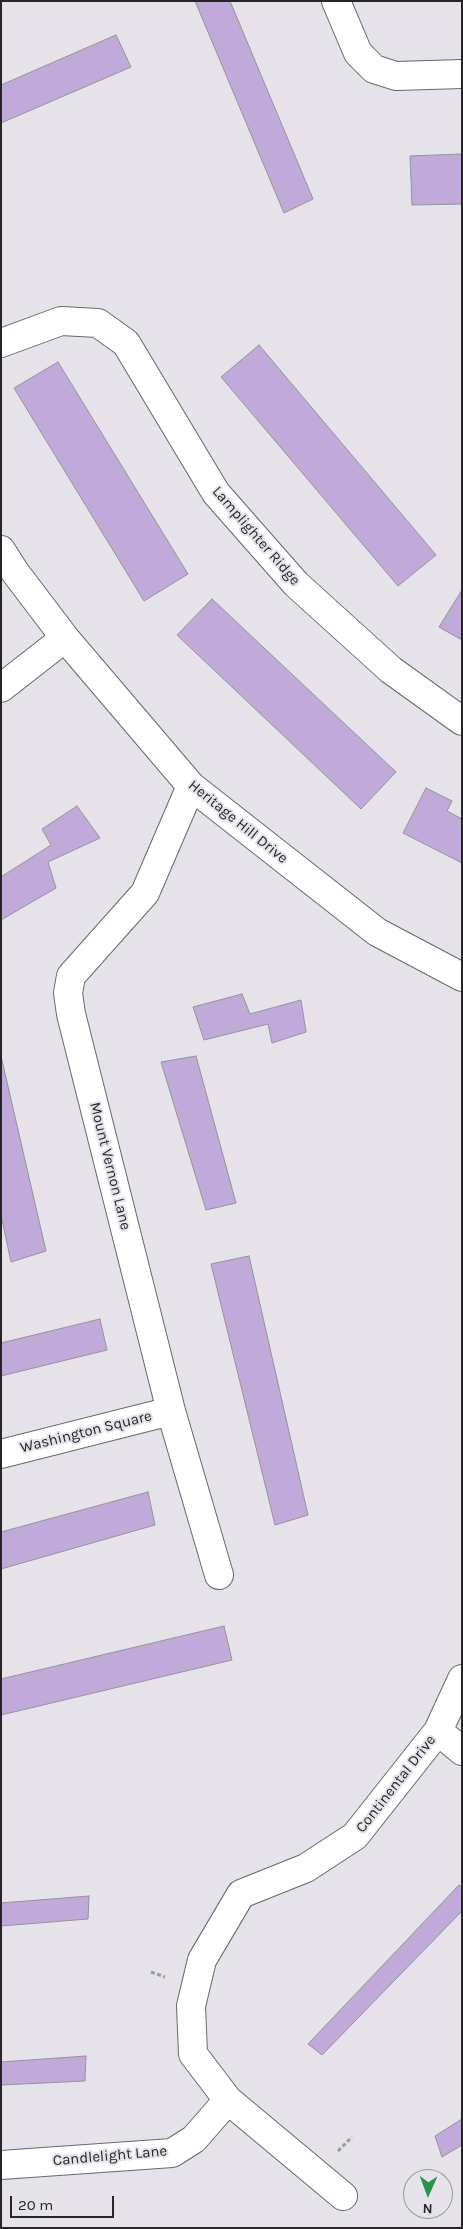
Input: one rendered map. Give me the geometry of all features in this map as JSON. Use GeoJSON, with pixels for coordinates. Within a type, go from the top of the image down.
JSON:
{"type":"FeatureCollection","features":[{"type":"Feature","properties":{"kind":"street"},"geometry":{"type":"LineString","coordinates":[[336,1],[358,53],[374,69],[396,76],[462,74]]}},
{"type":"Feature","properties":{"kind":"street","name":"Lamplighter Ridge"},"geometry":{"type":"LineString","coordinates":[[1,343],[60,320],[98,323],[126,343],[216,493],[296,584],[391,670],[462,721]]}},
{"type":"Feature","properties":{"kind":"street","name":"Heritage Hill Drive"},"geometry":{"type":"LineString","coordinates":[[1,550],[15,572],[65,638],[191,786],[377,932],[462,977]]}},
{"type":"Feature","properties":{"kind":"street"},"geometry":{"type":"LineString","coordinates":[[1,688],[65,638]]}},
{"type":"Feature","properties":{"kind":"street","name":"Mount Vernon Lane"},"geometry":{"type":"LineString","coordinates":[[191,786],[145,892],[70,976],[68,993],[71,1014],[171,1411],[219,1575]]}},
{"type":"Feature","properties":{"kind":"street","name":"Washington Square"},"geometry":{"type":"LineString","coordinates":[[1,1454],[171,1411]]}},
{"type":"Feature","properties":{"kind":"street","name":"Continental Drive"},"geometry":{"type":"LineString","coordinates":[[343,2196],[228,2100],[193,2054],[191,2006],[202,1960],[241,1894],[306,1868],[355,1836],[438,1731],[462,1679]]}},
{"type":"Feature","properties":{"kind":"street"},"geometry":{"type":"LineString","coordinates":[[438,1731],[462,1751]]}},
{"type":"Feature","properties":{"kind":"street","name":"Candlelight Lane"},"geometry":{"type":"LineString","coordinates":[[1,2165],[172,2153],[194,2139],[228,2100]]}},
{"type":"Feature","properties":{"kind":"building"},"geometry":{"type":"Polygon","coordinates":[[[195,1],[230,1],[313,199],[284,213],[195,1]]]}},
{"type":"Feature","properties":{"kind":"building"},"geometry":{"type":"Polygon","coordinates":[[[116,35],[131,67],[1,123],[1,85],[116,35]]]}},
{"type":"Feature","properties":{"kind":"building"},"geometry":{"type":"Polygon","coordinates":[[[462,154],[462,204],[412,205],[410,156],[462,154]]]}},
{"type":"Feature","properties":{"kind":"building"},"geometry":{"type":"Polygon","coordinates":[[[259,345],[436,555],[398,586],[221,377],[259,345]]]}},
{"type":"Feature","properties":{"kind":"building"},"geometry":{"type":"Polygon","coordinates":[[[58,362],[188,574],[144,601],[14,388],[58,362]]]}},
{"type":"Feature","properties":{"kind":"building"},"geometry":{"type":"Polygon","coordinates":[[[462,590],[462,640],[439,627],[462,590]]]}},
{"type":"Feature","properties":{"kind":"building"},"geometry":{"type":"Polygon","coordinates":[[[212,599],[396,772],[361,809],[177,635],[212,599]]]}},
{"type":"Feature","properties":{"kind":"building"},"geometry":{"type":"Polygon","coordinates":[[[426,788],[452,801],[447,811],[462,819],[462,863],[403,833],[426,788]]]}},
{"type":"Feature","properties":{"kind":"building"},"geometry":{"type":"Polygon","coordinates":[[[77,806],[100,838],[48,862],[56,888],[1,920],[1,877],[51,845],[42,829],[77,806]]]}},
{"type":"Feature","properties":{"kind":"building"},"geometry":{"type":"Polygon","coordinates":[[[242,994],[250,1014],[301,1000],[306,1032],[272,1043],[268,1024],[204,1040],[193,1007],[242,994]]]}},
{"type":"Feature","properties":{"kind":"building"},"geometry":{"type":"Polygon","coordinates":[[[1,1056],[46,1251],[11,1262],[1,1215],[1,1056]]]}},
{"type":"Feature","properties":{"kind":"building"},"geometry":{"type":"Polygon","coordinates":[[[196,1056],[236,1203],[206,1210],[161,1062],[196,1056]]]}},
{"type":"Feature","properties":{"kind":"building"},"geometry":{"type":"Polygon","coordinates":[[[249,1256],[308,1515],[275,1525],[211,1264],[249,1256]]]}},
{"type":"Feature","properties":{"kind":"building"},"geometry":{"type":"Polygon","coordinates":[[[100,1319],[107,1350],[1,1376],[1,1343],[100,1319]]]}},
{"type":"Feature","properties":{"kind":"building"},"geometry":{"type":"Polygon","coordinates":[[[148,1492],[155,1525],[1,1569],[1,1532],[148,1492]]]}},
{"type":"Feature","properties":{"kind":"building"},"geometry":{"type":"Polygon","coordinates":[[[224,1626],[232,1660],[1,1715],[1,1679],[224,1626]]]}},
{"type":"Feature","properties":{"kind":"building"},"geometry":{"type":"Polygon","coordinates":[[[459,1885],[462,1888],[462,1911],[322,2055],[308,2044],[459,1885]]]}},
{"type":"Feature","properties":{"kind":"building"},"geometry":{"type":"Polygon","coordinates":[[[89,1896],[88,1919],[1,1926],[1,1903],[89,1896]]]}},
{"type":"Feature","properties":{"kind":"building"},"geometry":{"type":"Polygon","coordinates":[[[86,2056],[85,2081],[1,2085],[1,2062],[86,2056]]]}},
{"type":"Feature","properties":{"kind":"building"},"geometry":{"type":"Polygon","coordinates":[[[462,2119],[462,2145],[442,2157],[435,2136],[462,2119]]]}}]}
